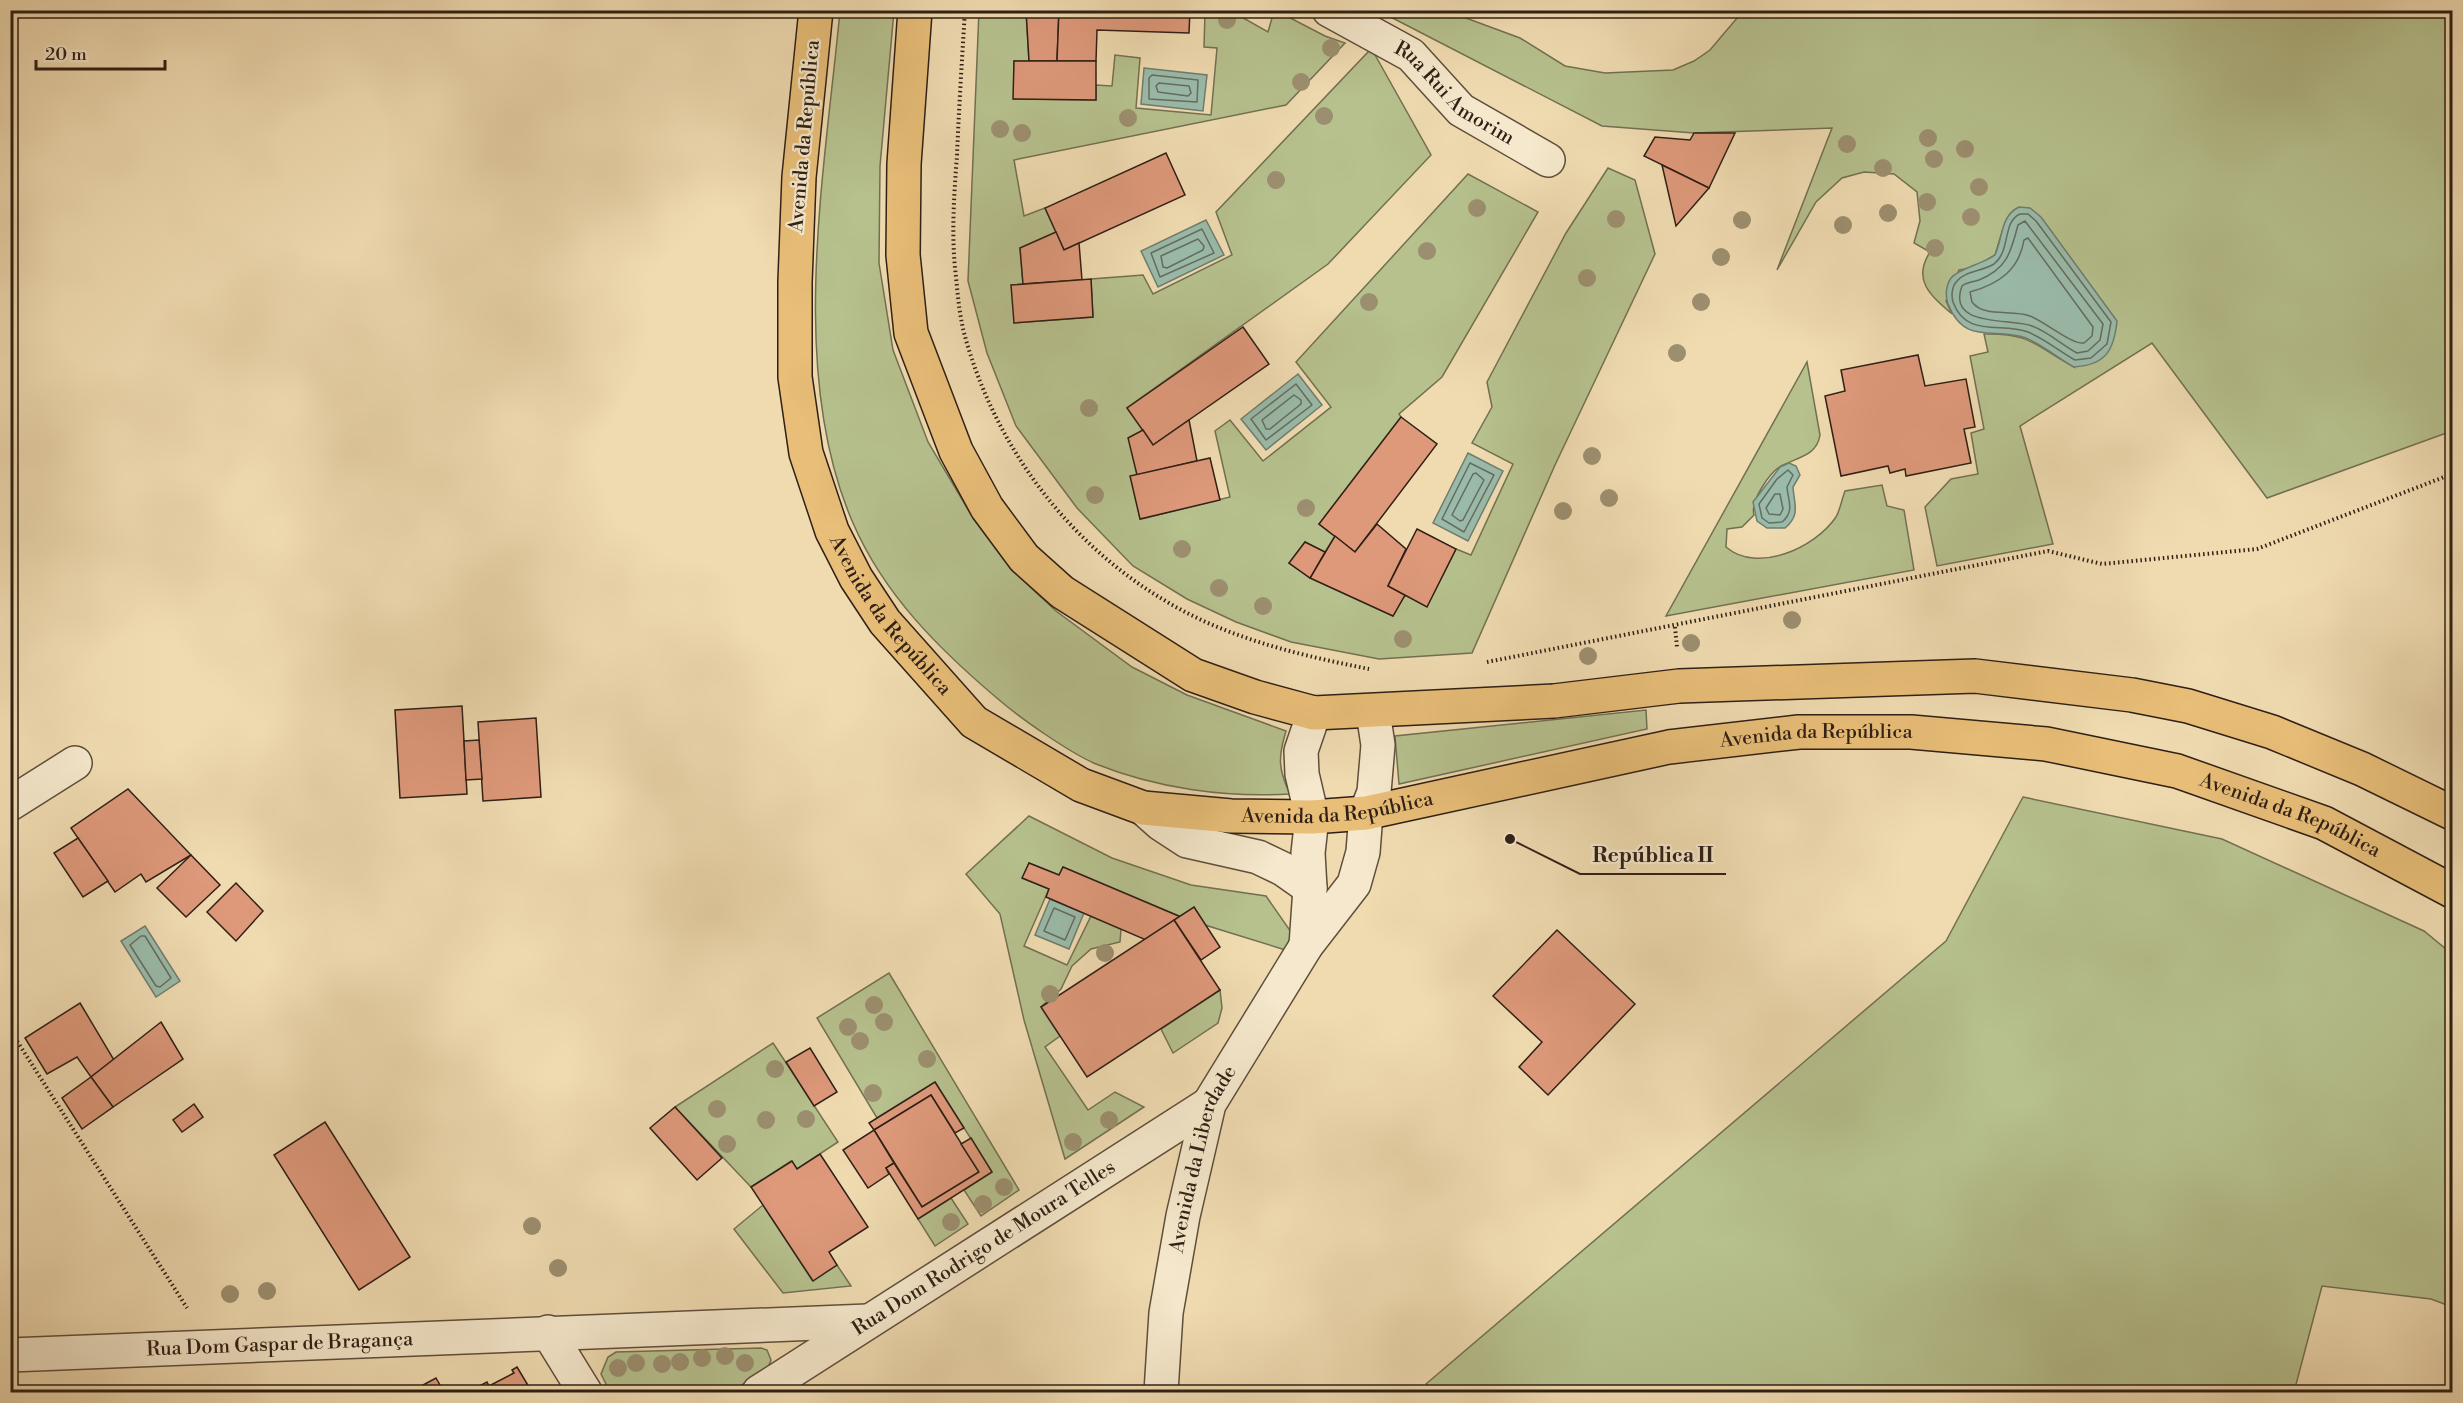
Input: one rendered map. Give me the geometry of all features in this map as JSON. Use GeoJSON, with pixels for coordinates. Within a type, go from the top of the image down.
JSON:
{"type":"FeatureCollection","features":[{"type":"Feature","properties":{"kind":"main road","name":"Avenida da República"},"geometry":{"type":"LineString","coordinates":[[816,10],[799,177],[795,282],[795,377],[806,453],[832,531],[856,578],[885,622],[974,722],[1080,785],[1143,807],[1231,816],[1312,817],[1366,813],[1669,747],[1799,732],[1911,732],[2046,744],[2177,771],[2324,823],[2452,891]]}},
{"type":"Feature","properties":{"kind":"main road"},"geometry":{"type":"LineString","coordinates":[[915,10],[904,164],[903,255],[911,333],[956,451],[987,508],[1024,558],[1062,592],[1193,675],[1256,697],[1314,713],[1373,712],[1554,701],[1679,686],[1975,676],[2132,695],[2188,706],[2292,740],[2362,769],[2452,813]]}},
{"type":"Feature","properties":{"kind":"street","name":"Rua Rui Amorim"},"geometry":{"type":"LineString","coordinates":[[1329,10],[1410,55],[1461,110],[1548,159]]}},
{"type":"Feature","properties":{"kind":"street","name":"Avenida da Liberdade"},"geometry":{"type":"LineString","coordinates":[[1161,1392],[1166,1312],[1183,1216],[1209,1104],[1306,946],[1353,884],[1363,852],[1366,813],[1374,792],[1378,745],[1373,712]]}},
{"type":"Feature","properties":{"kind":"street"},"geometry":{"type":"LineString","coordinates":[[1306,946],[1310,888],[1308,853],[1312,817],[1302,774],[1301,751],[1314,713]]}},
{"type":"Feature","properties":{"kind":"street"},"geometry":{"type":"LineString","coordinates":[[10,804],[75,763]]}},
{"type":"Feature","properties":{"kind":"street"},"geometry":{"type":"LineString","coordinates":[[1143,807],[1161,824],[1187,841],[1258,857],[1283,869],[1310,888]]}},
{"type":"Feature","properties":{"kind":"street","name":"Rua Dom Rodrigo de Moura Telles"},"geometry":{"type":"LineString","coordinates":[[759,1392],[1209,1104]]}},
{"type":"Feature","properties":{"kind":"street","name":"Rua Dom Gaspar de Bragança"},"geometry":{"type":"LineString","coordinates":[[10,1355],[868,1321]]}},
{"type":"Feature","properties":{"kind":"street"},"geometry":{"type":"LineString","coordinates":[[548,1332],[585,1392]]}},
{"type":"Feature","properties":{"kind":"path"},"geometry":{"type":"LineString","coordinates":[[965,10],[953,216],[956,275],[965,339],[993,412],[1032,481],[1099,554],[1164,601],[1230,632],[1296,653],[1369,669],[1381,668]]}},
{"type":"Feature","properties":{"kind":"path"},"geometry":{"type":"LineString","coordinates":[[1486,663],[2048,551],[2102,564],[2257,549],[2452,474]]}},
{"type":"Feature","properties":{"kind":"path"},"geometry":{"type":"LineString","coordinates":[[10,1030],[212,1347]]}},
{"type":"Feature","properties":{"kind":"green space"},"geometry":{"type":"Polygon","coordinates":[[[979,10],[1026,11],[1029,61],[1014,61],[1014,99],[1096,100],[1096,85],[1112,86],[1115,55],[1140,58],[1136,108],[1211,115],[1217,48],[1204,47],[1205,13],[1195,11],[1231,11],[1268,32],[1274,11],[1277,11],[1325,36],[1345,43],[1286,105],[1014,160],[1024,216],[1045,208],[1056,232],[1020,248],[1023,284],[1014,323],[1093,317],[1091,279],[1143,275],[1153,294],[1232,255],[1216,212],[1369,51],[1374,53],[1431,155],[1328,264],[1127,408],[1143,430],[1137,475],[1141,519],[1230,497],[1215,431],[1230,420],[1263,461],[1331,407],[1296,362],[1468,174],[1538,212],[1442,377],[1399,414],[1401,417],[1319,524],[1335,536],[1325,552],[1305,542],[1289,563],[1310,578],[1393,616],[1405,595],[1427,606],[1456,549],[1471,555],[1513,464],[1472,443],[1492,407],[1487,382],[1566,233],[1608,168],[1635,180],[1655,254],[1555,465],[1472,653],[1379,659],[1291,642],[1236,622],[1187,599],[1133,566],[1077,508],[1016,426],[987,353],[968,281],[979,10]]]}},
{"type":"Feature","properties":{"kind":"green space"},"geometry":{"type":"Polygon","coordinates":[[[840,11],[894,11],[880,166],[879,263],[893,350],[928,442],[973,518],[1012,570],[1056,611],[1132,667],[1187,695],[1286,731],[1280,763],[1290,794],[1265,795],[1191,790],[1119,772],[1096,764],[1073,752],[1007,707],[955,661],[915,620],[881,574],[866,549],[853,523],[833,464],[821,402],[816,337],[816,270],[820,203],[840,11]]]}},
{"type":"Feature","properties":{"kind":"green space"},"geometry":{"type":"Polygon","coordinates":[[[1379,11],[1447,11],[1520,38],[1565,66],[1605,73],[1673,70],[1694,61],[1710,50],[1743,11],[2452,11],[2452,431],[2267,498],[2152,343],[2020,426],[2053,544],[1937,566],[1925,507],[1951,479],[1978,474],[1971,433],[1984,429],[1970,356],[1988,352],[1984,334],[2023,338],[2074,367],[2002,232],[1995,255],[1973,268],[1959,270],[1946,301],[1952,314],[1931,293],[1923,279],[1925,262],[1930,252],[1914,243],[1920,221],[1917,192],[1894,174],[1864,172],[1842,178],[1816,202],[1777,270],[1832,128],[1694,133],[1602,126],[1379,11]]]}},
{"type":"Feature","properties":{"kind":"green space"},"geometry":{"type":"Polygon","coordinates":[[[1807,362],[1820,435],[1818,442],[1811,451],[1772,473],[1755,502],[1754,515],[1742,527],[1727,529],[1726,547],[1739,555],[1753,558],[1769,558],[1785,554],[1814,539],[1827,528],[1836,517],[1845,491],[1882,485],[1887,506],[1904,510],[1914,570],[1666,616],[1807,362]]]}},
{"type":"Feature","properties":{"kind":"green space"},"geometry":{"type":"Polygon","coordinates":[[[1646,710],[1647,729],[1399,784],[1395,736],[1646,710]]]}},
{"type":"Feature","properties":{"kind":"green space"},"geometry":{"type":"Polygon","coordinates":[[[2023,797],[2222,839],[2424,931],[2452,954],[2452,1307],[2431,1299],[2322,1286],[2294,1392],[1434,1392],[1426,1384],[1946,941],[2023,797]]]}},
{"type":"Feature","properties":{"kind":"green space"},"geometry":{"type":"Polygon","coordinates":[[[1029,816],[1112,858],[1191,885],[1266,896],[1298,942],[1292,952],[1205,925],[1194,907],[1181,917],[1063,867],[1059,875],[1029,863],[1023,878],[1049,889],[1024,946],[1067,965],[1091,916],[1121,929],[1120,942],[1091,949],[1072,966],[1061,989],[1041,1007],[1060,1036],[1045,1047],[1088,1110],[1115,1092],[1144,1107],[1065,1159],[1024,1020],[1000,914],[966,874],[1029,816]]]}},
{"type":"Feature","properties":{"kind":"green space"},"geometry":{"type":"Polygon","coordinates":[[[889,973],[1019,1190],[981,1216],[964,1190],[992,1172],[935,1082],[877,1118],[817,1018],[889,973]]]}},
{"type":"Feature","properties":{"kind":"green space"},"geometry":{"type":"Polygon","coordinates":[[[1220,990],[1222,1008],[1218,1023],[1173,1053],[1161,1029],[1220,990]]]}},
{"type":"Feature","properties":{"kind":"green space"},"geometry":{"type":"Polygon","coordinates":[[[773,1043],[838,1142],[797,1169],[791,1161],[751,1187],[675,1107],[773,1043]]]}},
{"type":"Feature","properties":{"kind":"green space"},"geometry":{"type":"Polygon","coordinates":[[[951,1198],[968,1224],[935,1246],[918,1219],[951,1198]]]}},
{"type":"Feature","properties":{"kind":"green space"},"geometry":{"type":"Polygon","coordinates":[[[763,1205],[812,1280],[837,1265],[851,1286],[783,1293],[734,1229],[763,1205]]]}},
{"type":"Feature","properties":{"kind":"green space"},"geometry":{"type":"Polygon","coordinates":[[[761,1348],[767,1350],[771,1360],[768,1368],[731,1392],[610,1392],[601,1374],[608,1357],[616,1352],[761,1348]]]}},
{"type":"Feature","properties":{"kind":"water"},"geometry":{"type":"Polygon","coordinates":[[[1144,68],[1207,75],[1203,111],[1141,104],[1144,68]]]}},
{"type":"Feature","properties":{"kind":"water"},"geometry":{"type":"Polygon","coordinates":[[[2019,207],[2030,208],[2041,217],[2117,321],[2111,348],[2094,363],[2074,367],[2026,338],[1972,330],[1963,326],[1948,304],[1946,291],[1951,278],[1960,271],[1995,255],[2008,216],[2019,207]]]}},
{"type":"Feature","properties":{"kind":"water"},"geometry":{"type":"Polygon","coordinates":[[[1206,220],[1224,255],[1158,287],[1141,251],[1206,220]]]}},
{"type":"Feature","properties":{"kind":"water"},"geometry":{"type":"Polygon","coordinates":[[[1298,374],[1322,405],[1266,450],[1241,419],[1298,374]]]}},
{"type":"Feature","properties":{"kind":"water"},"geometry":{"type":"Polygon","coordinates":[[[1468,453],[1503,471],[1468,541],[1433,523],[1468,453]]]}},
{"type":"Feature","properties":{"kind":"water"},"geometry":{"type":"Polygon","coordinates":[[[1789,463],[1796,466],[1800,475],[1793,487],[1795,514],[1785,528],[1767,528],[1757,521],[1753,502],[1780,467],[1789,463]]]}},
{"type":"Feature","properties":{"kind":"water"},"geometry":{"type":"Polygon","coordinates":[[[1050,899],[1084,913],[1069,949],[1035,935],[1050,899]]]}},
{"type":"Feature","properties":{"kind":"water"},"geometry":{"type":"Polygon","coordinates":[[[145,926],[180,981],[156,997],[121,941],[145,926]]]}},
{"type":"Feature","properties":{"kind":"building"},"geometry":{"type":"Polygon","coordinates":[[[1026,10],[1059,10],[1057,61],[1029,61],[1026,10]]]}},
{"type":"Feature","properties":{"kind":"building"},"geometry":{"type":"Polygon","coordinates":[[[1059,10],[1190,10],[1189,33],[1097,30],[1096,61],[1057,61],[1059,10]]]}},
{"type":"Feature","properties":{"kind":"building"},"geometry":{"type":"Polygon","coordinates":[[[1014,61],[1096,61],[1096,100],[1013,99],[1014,61]]]}},
{"type":"Feature","properties":{"kind":"building"},"geometry":{"type":"Polygon","coordinates":[[[1694,133],[1735,133],[1709,188],[1644,156],[1655,137],[1690,140],[1694,133]]]}},
{"type":"Feature","properties":{"kind":"building"},"geometry":{"type":"Polygon","coordinates":[[[1166,153],[1185,195],[1064,250],[1045,208],[1166,153]]]}},
{"type":"Feature","properties":{"kind":"building"},"geometry":{"type":"Polygon","coordinates":[[[1662,165],[1709,188],[1676,226],[1662,165]]]}},
{"type":"Feature","properties":{"kind":"building"},"geometry":{"type":"Polygon","coordinates":[[[1056,232],[1064,250],[1079,243],[1082,280],[1023,284],[1020,248],[1056,232]]]}},
{"type":"Feature","properties":{"kind":"building"},"geometry":{"type":"Polygon","coordinates":[[[1091,279],[1093,317],[1014,323],[1011,285],[1091,279]]]}},
{"type":"Feature","properties":{"kind":"building"},"geometry":{"type":"Polygon","coordinates":[[[1243,327],[1269,364],[1153,445],[1127,408],[1243,327]]]}},
{"type":"Feature","properties":{"kind":"building"},"geometry":{"type":"Polygon","coordinates":[[[1918,355],[1925,386],[1966,379],[1975,427],[1964,429],[1971,463],[1906,476],[1905,469],[1890,473],[1888,466],[1841,476],[1825,396],[1845,391],[1841,370],[1918,355]]]}},
{"type":"Feature","properties":{"kind":"building"},"geometry":{"type":"Polygon","coordinates":[[[1401,417],[1437,444],[1355,552],[1319,524],[1401,417]]]}},
{"type":"Feature","properties":{"kind":"building"},"geometry":{"type":"Polygon","coordinates":[[[1189,420],[1197,461],[1137,475],[1128,438],[1143,430],[1153,445],[1189,420]]]}},
{"type":"Feature","properties":{"kind":"building"},"geometry":{"type":"Polygon","coordinates":[[[1210,458],[1220,500],[1140,519],[1130,476],[1210,458]]]}},
{"type":"Feature","properties":{"kind":"building"},"geometry":{"type":"Polygon","coordinates":[[[1377,524],[1406,549],[1388,586],[1405,595],[1393,616],[1310,578],[1335,536],[1355,552],[1377,524]]]}},
{"type":"Feature","properties":{"kind":"building"},"geometry":{"type":"Polygon","coordinates":[[[1417,529],[1456,549],[1427,607],[1388,586],[1417,529]]]}},
{"type":"Feature","properties":{"kind":"building"},"geometry":{"type":"Polygon","coordinates":[[[1305,542],[1325,552],[1310,578],[1289,563],[1305,542]]]}},
{"type":"Feature","properties":{"kind":"building"},"geometry":{"type":"Polygon","coordinates":[[[462,706],[467,794],[400,798],[395,710],[462,706]]]}},
{"type":"Feature","properties":{"kind":"building"},"geometry":{"type":"Polygon","coordinates":[[[536,718],[541,797],[483,801],[478,722],[536,718]]]}},
{"type":"Feature","properties":{"kind":"building"},"geometry":{"type":"Polygon","coordinates":[[[479,740],[482,779],[466,780],[464,741],[479,740]]]}},
{"type":"Feature","properties":{"kind":"building"},"geometry":{"type":"Polygon","coordinates":[[[128,789],[191,855],[146,882],[141,874],[115,892],[71,828],[128,789]]]}},
{"type":"Feature","properties":{"kind":"building"},"geometry":{"type":"Polygon","coordinates":[[[78,838],[108,881],[83,897],[54,853],[78,838]]]}},
{"type":"Feature","properties":{"kind":"building"},"geometry":{"type":"Polygon","coordinates":[[[191,855],[220,885],[186,917],[157,888],[191,855]]]}},
{"type":"Feature","properties":{"kind":"building"},"geometry":{"type":"Polygon","coordinates":[[[1029,863],[1059,875],[1063,867],[1181,917],[1146,940],[1046,897],[1049,889],[1022,878],[1029,863]]]}},
{"type":"Feature","properties":{"kind":"building"},"geometry":{"type":"Polygon","coordinates":[[[236,883],[263,911],[236,941],[207,912],[236,883]]]}},
{"type":"Feature","properties":{"kind":"building"},"geometry":{"type":"Polygon","coordinates":[[[1194,907],[1220,947],[1201,960],[1174,920],[1194,907]]]}},
{"type":"Feature","properties":{"kind":"building"},"geometry":{"type":"Polygon","coordinates":[[[1174,920],[1220,990],[1087,1077],[1041,1007],[1174,920]]]}},
{"type":"Feature","properties":{"kind":"building"},"geometry":{"type":"Polygon","coordinates":[[[1557,930],[1635,1004],[1548,1095],[1519,1067],[1542,1042],[1493,996],[1557,930]]]}},
{"type":"Feature","properties":{"kind":"building"},"geometry":{"type":"Polygon","coordinates":[[[80,1003],[114,1060],[91,1077],[77,1057],[47,1074],[25,1038],[80,1003]]]}},
{"type":"Feature","properties":{"kind":"building"},"geometry":{"type":"Polygon","coordinates":[[[161,1022],[183,1059],[113,1107],[91,1077],[161,1022]]]}},
{"type":"Feature","properties":{"kind":"building"},"geometry":{"type":"Polygon","coordinates":[[[810,1048],[837,1092],[814,1106],[786,1062],[810,1048]]]}},
{"type":"Feature","properties":{"kind":"building"},"geometry":{"type":"Polygon","coordinates":[[[91,1077],[113,1107],[82,1129],[62,1098],[91,1077]]]}},
{"type":"Feature","properties":{"kind":"building"},"geometry":{"type":"Polygon","coordinates":[[[935,1082],[964,1128],[955,1133],[931,1095],[874,1130],[869,1123],[935,1082]]]}},
{"type":"Feature","properties":{"kind":"building"},"geometry":{"type":"Polygon","coordinates":[[[931,1095],[979,1172],[922,1207],[874,1130],[931,1095]]]}},
{"type":"Feature","properties":{"kind":"building"},"geometry":{"type":"Polygon","coordinates":[[[194,1104],[203,1117],[182,1132],[173,1120],[194,1104]]]}},
{"type":"Feature","properties":{"kind":"building"},"geometry":{"type":"Polygon","coordinates":[[[675,1107],[722,1158],[697,1180],[650,1128],[675,1107]]]}},
{"type":"Feature","properties":{"kind":"building"},"geometry":{"type":"Polygon","coordinates":[[[325,1122],[410,1257],[359,1290],[274,1155],[325,1122]]]}},
{"type":"Feature","properties":{"kind":"building"},"geometry":{"type":"Polygon","coordinates":[[[874,1130],[894,1163],[886,1168],[889,1174],[868,1188],[843,1150],[874,1130]]]}},
{"type":"Feature","properties":{"kind":"building"},"geometry":{"type":"Polygon","coordinates":[[[971,1138],[992,1172],[918,1219],[886,1168],[894,1163],[922,1207],[979,1172],[961,1144],[971,1138]]]}},
{"type":"Feature","properties":{"kind":"building"},"geometry":{"type":"Polygon","coordinates":[[[820,1154],[868,1227],[829,1252],[837,1265],[813,1281],[751,1187],[792,1161],[797,1169],[820,1154]]]}},
{"type":"Feature","properties":{"kind":"building"},"geometry":{"type":"Polygon","coordinates":[[[517,1367],[532,1392],[468,1392],[487,1382],[489,1386],[514,1373],[512,1370],[517,1367]]]}},
{"type":"Feature","properties":{"kind":"building"},"geometry":{"type":"Polygon","coordinates":[[[436,1378],[444,1392],[410,1392],[436,1378]]]}},
{"type":"Feature","properties":{"kind":"place","name":"República II"},"geometry":{"type":"Point","coordinates":[1510,839]}}]}
